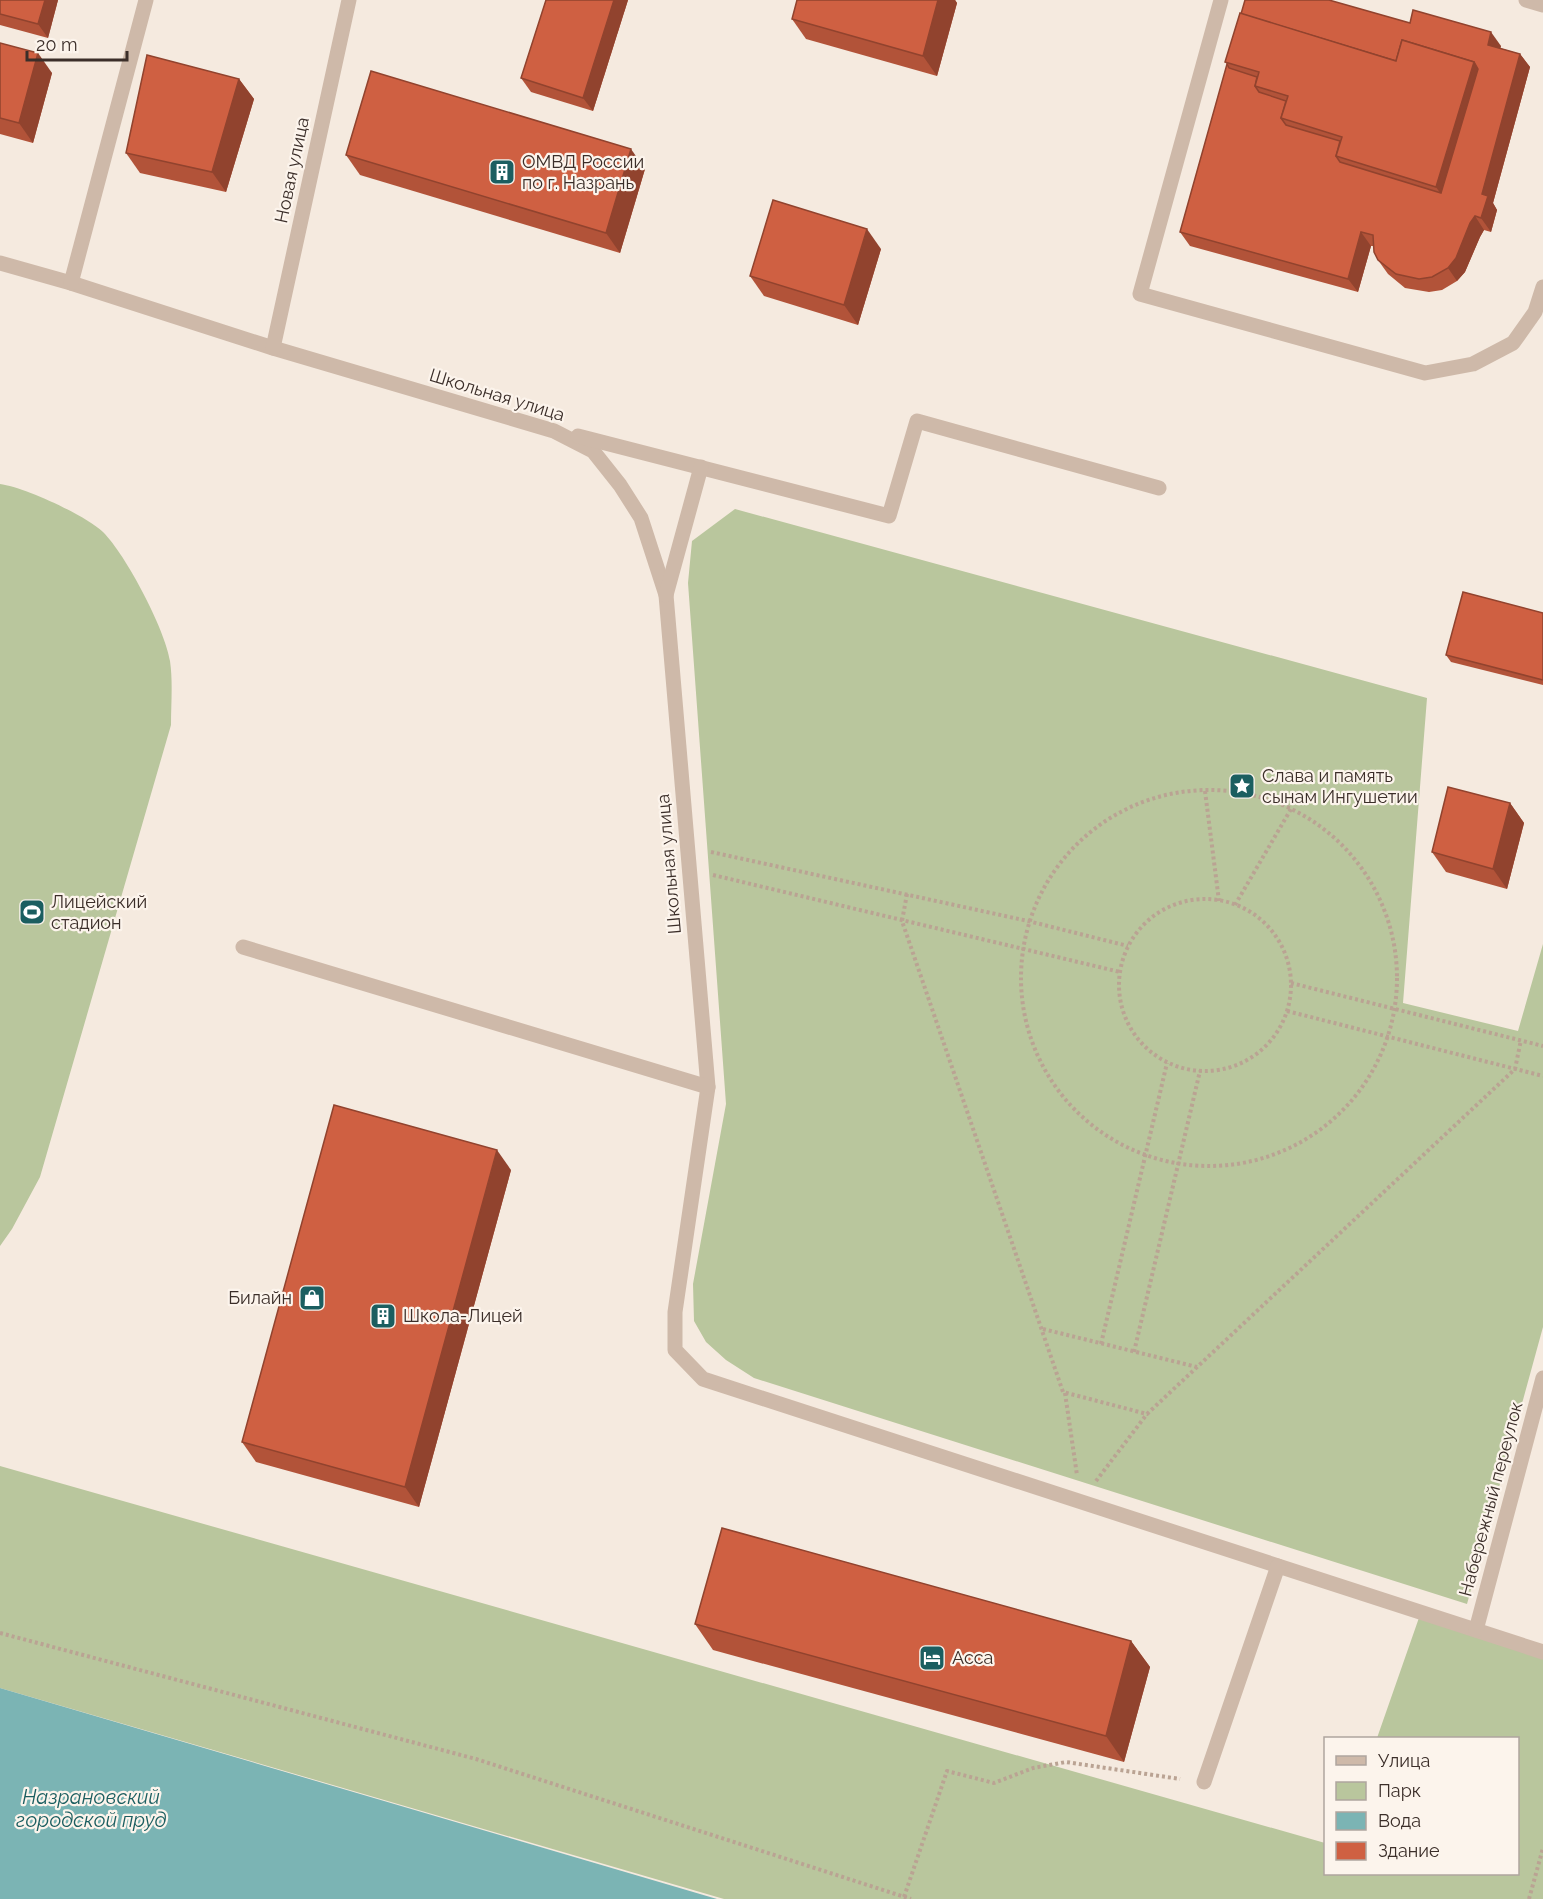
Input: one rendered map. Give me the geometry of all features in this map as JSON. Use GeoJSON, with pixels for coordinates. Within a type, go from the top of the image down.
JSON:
{"type":"FeatureCollection","features":[{"type":"Feature","properties":{"kind":"street"},"geometry":{"type":"LineString","coordinates":[[71,283],[146,0]]}},
{"type":"Feature","properties":{"kind":"street","name":"Новая улица"},"geometry":{"type":"LineString","coordinates":[[273,348],[349,0]]}},
{"type":"Feature","properties":{"kind":"street"},"geometry":{"type":"LineString","coordinates":[[1221,0],[1140,294],[1425,372],[1473,364],[1513,343],[1535,312],[1543,287]]}},
{"type":"Feature","properties":{"kind":"street"},"geometry":{"type":"LineString","coordinates":[[1526,0],[1543,4]]}},
{"type":"Feature","properties":{"kind":"street","name":"Школьная улица"},"geometry":{"type":"LineString","coordinates":[[0,263],[71,283],[273,348],[554,431],[593,451],[620,485],[641,518],[666,595],[708,1087],[675,1312],[675,1350],[704,1379],[1543,1652]]}},
{"type":"Feature","properties":{"kind":"street"},"geometry":{"type":"LineString","coordinates":[[554,431],[889,516],[917,421],[1159,488]]}},
{"type":"Feature","properties":{"kind":"street"},"geometry":{"type":"LineString","coordinates":[[666,595],[701,467]]}},
{"type":"Feature","properties":{"kind":"street"},"geometry":{"type":"LineString","coordinates":[[243,947],[708,1087]]}},
{"type":"Feature","properties":{"kind":"street","name":"Набережный переулок"},"geometry":{"type":"LineString","coordinates":[[1476,1630],[1543,1377]]}},
{"type":"Feature","properties":{"kind":"street"},"geometry":{"type":"LineString","coordinates":[[1204,1782],[1278,1566]]}},
{"type":"Feature","properties":{"kind":"path"},"geometry":{"type":"LineString","coordinates":[[1221,789],[1283,804],[1291,809],[1336,838],[1375,887],[1395,946],[1396,1009],[1389,1036],[1366,1084],[1330,1124],[1284,1152],[1232,1165],[1178,1164],[1146,1156],[1089,1124],[1046,1074],[1023,1013],[1022,948],[1028,921],[1057,865],[1102,821],[1159,795],[1221,789]]}},
{"type":"Feature","properties":{"kind":"path"},"geometry":{"type":"LineString","coordinates":[[1205,791],[1219,901]]}},
{"type":"Feature","properties":{"kind":"path"},"geometry":{"type":"LineString","coordinates":[[1234,905],[1291,809]]}},
{"type":"Feature","properties":{"kind":"path"},"geometry":{"type":"LineString","coordinates":[[687,846],[1028,921],[1128,946]]}},
{"type":"Feature","properties":{"kind":"path"},"geometry":{"type":"LineString","coordinates":[[689,869],[1120,972]]}},
{"type":"Feature","properties":{"kind":"path"},"geometry":{"type":"LineString","coordinates":[[907,894],[902,921],[1065,1393],[1081,1502]]}},
{"type":"Feature","properties":{"kind":"path"},"geometry":{"type":"LineString","coordinates":[[1199,899],[1234,905],[1254,914],[1275,934],[1288,961],[1292,990],[1285,1020],[1269,1044],[1246,1062],[1218,1071],[1188,1071],[1167,1063],[1140,1044],[1125,1020],[1118,993],[1120,965],[1130,940],[1148,919],[1172,905],[1199,899]]}},
{"type":"Feature","properties":{"kind":"path"},"geometry":{"type":"LineString","coordinates":[[1291,983],[1543,1046]]}},
{"type":"Feature","properties":{"kind":"path"},"geometry":{"type":"LineString","coordinates":[[1287,1011],[1543,1076]]}},
{"type":"Feature","properties":{"kind":"path"},"geometry":{"type":"LineString","coordinates":[[1081,1502],[1147,1414],[1515,1069],[1521,1040]]}},
{"type":"Feature","properties":{"kind":"path"},"geometry":{"type":"LineString","coordinates":[[1101,1344],[1167,1063]]}},
{"type":"Feature","properties":{"kind":"path"},"geometry":{"type":"LineString","coordinates":[[1134,1352],[1200,1071]]}},
{"type":"Feature","properties":{"kind":"path"},"geometry":{"type":"LineString","coordinates":[[1042,1329],[1197,1367]]}},
{"type":"Feature","properties":{"kind":"path"},"geometry":{"type":"LineString","coordinates":[[1065,1393],[1147,1414]]}},
{"type":"Feature","properties":{"kind":"path"},"geometry":{"type":"LineString","coordinates":[[0,1633],[476,1759],[911,1899]]}},
{"type":"Feature","properties":{"kind":"path"},"geometry":{"type":"LineString","coordinates":[[903,1897],[947,1771],[994,1783],[1033,1768],[1066,1762],[1204,1782]]}},
{"type":"Feature","properties":{"kind":"path"},"geometry":{"type":"LineString","coordinates":[[1529,1899],[1543,1848]]}},
{"type":"Feature","properties":{"kind":"green space"},"geometry":{"type":"Polygon","coordinates":[[[0,484],[24,490],[69,510],[103,532],[133,574],[153,612],[167,647],[172,685],[171,725],[40,1177],[12,1229],[0,1246],[0,484]]]}},
{"type":"Feature","properties":{"kind":"green space"},"geometry":{"type":"Polygon","coordinates":[[[735,509],[1427,698],[1403,1003],[1518,1031],[1543,944],[1543,1327],[1467,1604],[754,1378],[726,1360],[706,1342],[694,1321],[693,1284],[726,1104],[688,583],[692,541],[735,509]]]}},
{"type":"Feature","properties":{"kind":"green space"},"geometry":{"type":"Polygon","coordinates":[[[0,1466],[1324,1843],[1324,1875],[1519,1875],[1519,1737],[1377,1737],[1421,1612],[1543,1652],[1543,1899],[724,1899],[0,1688],[0,1466]]]}},
{"type":"Feature","properties":{"kind":"water","name":"Назрановский городской пруд"},"geometry":{"type":"Polygon","coordinates":[[[0,1688],[717,1899],[0,1899],[0,1688]]]}},
{"type":"Feature","properties":{"kind":"building"},"geometry":{"type":"Polygon","coordinates":[[[0,0],[45,0],[38,24],[0,14],[0,0]]]}},
{"type":"Feature","properties":{"kind":"building"},"geometry":{"type":"Polygon","coordinates":[[[546,0],[614,0],[583,98],[521,78],[546,0]]]}},
{"type":"Feature","properties":{"kind":"building"},"geometry":{"type":"Polygon","coordinates":[[[797,0],[938,0],[923,56],[792,19],[797,0]]]}},
{"type":"Feature","properties":{"kind":"building"},"geometry":{"type":"Polygon","coordinates":[[[1245,0],[1329,0],[1410,23],[1413,10],[1491,32],[1488,45],[1520,54],[1482,194],[1488,196],[1481,218],[1475,216],[1470,223],[1456,258],[1448,268],[1432,277],[1419,279],[1396,274],[1378,260],[1374,252],[1373,235],[1361,232],[1348,279],[1180,232],[1227,64],[1229,68],[1257,77],[1255,86],[1259,92],[1286,101],[1281,118],[1286,125],[1340,141],[1336,156],[1340,162],[1441,193],[1478,69],[1474,62],[1402,40],[1396,61],[1241,14],[1245,0]]]}},
{"type":"Feature","properties":{"kind":"building"},"geometry":{"type":"Polygon","coordinates":[[[1240,13],[1396,61],[1402,40],[1474,62],[1436,187],[1336,156],[1342,137],[1281,118],[1288,96],[1255,86],[1259,72],[1225,62],[1240,13]]]}},
{"type":"Feature","properties":{"kind":"building"},"geometry":{"type":"Polygon","coordinates":[[[0,43],[38,53],[19,123],[0,118],[0,43]]]}},
{"type":"Feature","properties":{"kind":"building"},"geometry":{"type":"Polygon","coordinates":[[[147,55],[239,79],[212,172],[126,153],[147,55]]]}},
{"type":"Feature","properties":{"kind":"building","name":"ОМВД России по г. Назрань"},"geometry":{"type":"Polygon","coordinates":[[[371,71],[631,149],[606,233],[346,155],[371,71]]]}},
{"type":"Feature","properties":{"kind":"building"},"geometry":{"type":"Polygon","coordinates":[[[773,200],[867,229],[844,305],[750,276],[773,200]]]}},
{"type":"Feature","properties":{"kind":"building"},"geometry":{"type":"Polygon","coordinates":[[[1463,592],[1543,613],[1543,680],[1446,655],[1463,592]]]}},
{"type":"Feature","properties":{"kind":"building"},"geometry":{"type":"Polygon","coordinates":[[[1448,787],[1510,803],[1493,869],[1432,852],[1448,787]]]}},
{"type":"Feature","properties":{"kind":"building","name":"Школа-Лицей"},"geometry":{"type":"Polygon","coordinates":[[[334,1105],[497,1150],[405,1487],[242,1442],[334,1105]]]}},
{"type":"Feature","properties":{"kind":"building","name":"Асса"},"geometry":{"type":"Polygon","coordinates":[[[722,1528],[1131,1641],[1106,1736],[695,1624],[722,1528]]]}},
{"type":"Feature","properties":{"kind":"place","name":"ОМВД России по г. Назрань"},"geometry":{"type":"Point","coordinates":[502,172]}},
{"type":"Feature","properties":{"kind":"place","name":"Слава и память сынам Ингушетии"},"geometry":{"type":"Point","coordinates":[1242,786]}},
{"type":"Feature","properties":{"kind":"place","name":"Лицейский стадион"},"geometry":{"type":"Point","coordinates":[32,912]}},
{"type":"Feature","properties":{"kind":"place","name":"Билайн"},"geometry":{"type":"Point","coordinates":[312,1298]}},
{"type":"Feature","properties":{"kind":"place","name":"Школа-Лицей"},"geometry":{"type":"Point","coordinates":[383,1316]}},
{"type":"Feature","properties":{"kind":"place","name":"Асса"},"geometry":{"type":"Point","coordinates":[932,1658]}}]}
